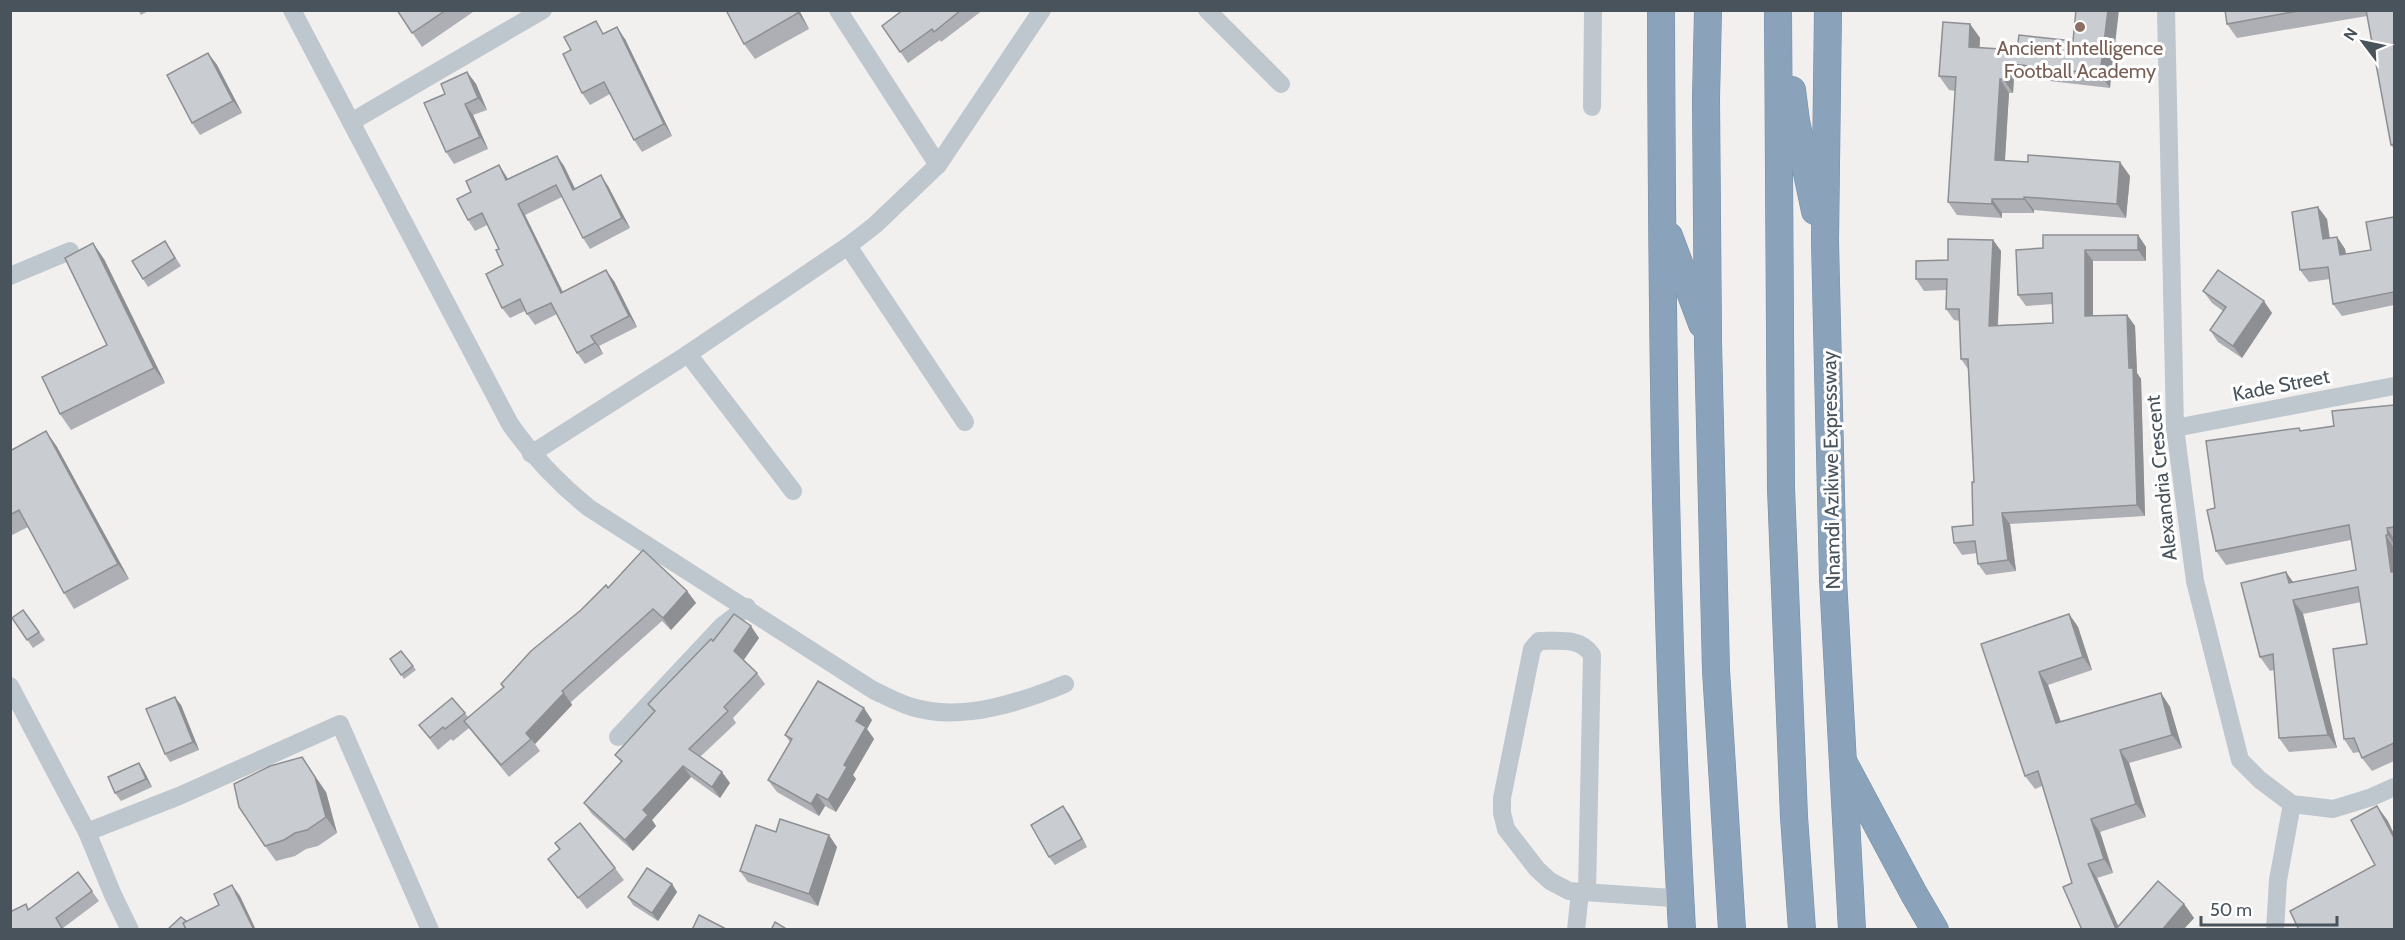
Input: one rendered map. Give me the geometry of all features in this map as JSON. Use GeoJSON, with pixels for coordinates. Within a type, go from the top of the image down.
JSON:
{"type":"FeatureCollection","features":[{"type":"Feature","properties":{"kind":"highway"},"geometry":{"type":"LineString","coordinates":[[1661,10],[1668,587],[1675,885],[1682,930]]}},
{"type":"Feature","properties":{"kind":"highway"},"geometry":{"type":"LineString","coordinates":[[1708,10],[1706,98],[1708,342],[1716,670],[1732,930]]}},
{"type":"Feature","properties":{"kind":"highway"},"geometry":{"type":"LineString","coordinates":[[1778,10],[1781,488],[1794,817],[1802,930]]}},
{"type":"Feature","properties":{"kind":"highway","name":"Nnamdi Azikiwe Expressway"},"geometry":{"type":"LineString","coordinates":[[1828,10],[1825,241],[1833,579],[1852,930]]}},
{"type":"Feature","properties":{"kind":"highway"},"geometry":{"type":"LineString","coordinates":[[1778,42],[1787,60],[1811,198],[1825,241]]}},
{"type":"Feature","properties":{"kind":"highway"},"geometry":{"type":"LineString","coordinates":[[1662,216],[1708,342]]}},
{"type":"Feature","properties":{"kind":"highway"},"geometry":{"type":"LineString","coordinates":[[1841,758],[1935,930]]}},
{"type":"Feature","properties":{"kind":"highway"},"geometry":{"type":"LineString","coordinates":[[1664,930],[1675,885]]}},
{"type":"Feature","properties":{"kind":"street"},"geometry":{"type":"LineString","coordinates":[[292,10],[510,424],[531,454],[557,482],[589,508],[747,607],[873,690],[911,707],[949,713],[984,709],[1043,693],[1065,684]]}},
{"type":"Feature","properties":{"kind":"street"},"geometry":{"type":"LineString","coordinates":[[351,122],[543,10]]}},
{"type":"Feature","properties":{"kind":"street"},"geometry":{"type":"LineString","coordinates":[[838,10],[938,165]]}},
{"type":"Feature","properties":{"kind":"street"},"geometry":{"type":"LineString","coordinates":[[531,454],[688,354],[848,246],[875,225],[938,165],[1042,10]]}},
{"type":"Feature","properties":{"kind":"street"},"geometry":{"type":"LineString","coordinates":[[1207,10],[1281,84]]}},
{"type":"Feature","properties":{"kind":"street"},"geometry":{"type":"LineString","coordinates":[[1592,107],[1593,10]]}},
{"type":"Feature","properties":{"kind":"street","name":"Alexandria Crescent"},"geometry":{"type":"LineString","coordinates":[[2166,10],[2175,428],[2195,581],[2240,760],[2260,780],[2292,804],[2333,809],[2372,797],[2394,787]]}},
{"type":"Feature","properties":{"kind":"street"},"geometry":{"type":"LineString","coordinates":[[848,246],[964,422]]}},
{"type":"Feature","properties":{"kind":"street"},"geometry":{"type":"LineString","coordinates":[[10,276],[70,251]]}},
{"type":"Feature","properties":{"kind":"street"},"geometry":{"type":"LineString","coordinates":[[688,354],[793,491]]}},
{"type":"Feature","properties":{"kind":"street","name":"Kade Street"},"geometry":{"type":"LineString","coordinates":[[2175,428],[2394,386]]}},
{"type":"Feature","properties":{"kind":"street"},"geometry":{"type":"LineString","coordinates":[[618,737],[722,626],[747,607]]}},
{"type":"Feature","properties":{"kind":"street"},"geometry":{"type":"LineString","coordinates":[[1576,930],[1583,892],[1592,655],[1586,645],[1574,641],[1539,641],[1532,649],[1502,798],[1502,813],[1506,828],[1537,869],[1550,881],[1569,891],[1583,892],[1675,885]]}},
{"type":"Feature","properties":{"kind":"street"},"geometry":{"type":"LineString","coordinates":[[10,686],[87,832],[130,930]]}},
{"type":"Feature","properties":{"kind":"street"},"geometry":{"type":"LineString","coordinates":[[87,832],[179,796],[340,724],[430,930]]}},
{"type":"Feature","properties":{"kind":"street"},"geometry":{"type":"LineString","coordinates":[[2275,930],[2278,880],[2292,804]]}},
{"type":"Feature","properties":{"kind":"building"},"geometry":{"type":"Polygon","coordinates":[[[397,10],[446,10],[412,33],[397,10]]]}},
{"type":"Feature","properties":{"kind":"building"},"geometry":{"type":"Polygon","coordinates":[[[726,10],[796,10],[798,13],[744,44],[726,10]]]}},
{"type":"Feature","properties":{"kind":"building"},"geometry":{"type":"Polygon","coordinates":[[[903,10],[961,10],[934,32],[932,29],[900,52],[882,26],[903,10]]]}},
{"type":"Feature","properties":{"kind":"building"},"geometry":{"type":"Polygon","coordinates":[[[2076,10],[2108,10],[2100,74],[2004,63],[2003,79],[2000,79],[1995,160],[2028,162],[2028,155],[2120,162],[2117,204],[2024,197],[2024,199],[1992,199],[1992,204],[1948,202],[1956,77],[1939,76],[1943,22],[1970,24],[1969,47],[2017,50],[2019,35],[2073,41],[2076,10]]]}},
{"type":"Feature","properties":{"kind":"building"},"geometry":{"type":"Polygon","coordinates":[[[2225,10],[2303,10],[2227,24],[2225,10]]]}},
{"type":"Feature","properties":{"kind":"building"},"geometry":{"type":"Polygon","coordinates":[[[2366,10],[2394,10],[2394,144],[2391,145],[2366,10]]]}},
{"type":"Feature","properties":{"kind":"building"},"geometry":{"type":"Polygon","coordinates":[[[596,21],[603,34],[617,27],[664,124],[634,140],[604,82],[582,93],[563,54],[571,50],[564,37],[596,21]]]}},
{"type":"Feature","properties":{"kind":"building"},"geometry":{"type":"Polygon","coordinates":[[[208,53],[233,101],[192,123],[167,75],[208,53]]]}},
{"type":"Feature","properties":{"kind":"building"},"geometry":{"type":"Polygon","coordinates":[[[467,72],[478,98],[465,104],[480,137],[446,152],[424,103],[445,94],[441,84],[467,72]]]}},
{"type":"Feature","properties":{"kind":"building"},"geometry":{"type":"Polygon","coordinates":[[[557,156],[573,190],[601,175],[622,218],[583,238],[556,185],[518,204],[561,293],[606,270],[629,316],[591,336],[595,343],[577,353],[551,303],[527,314],[520,299],[502,308],[486,274],[503,265],[496,250],[499,249],[482,213],[468,220],[457,199],[471,192],[466,181],[499,165],[506,180],[557,156]]]}},
{"type":"Feature","properties":{"kind":"building"},"geometry":{"type":"Polygon","coordinates":[[[2318,207],[2323,239],[2337,237],[2340,255],[2371,250],[2366,222],[2394,217],[2394,292],[2333,304],[2328,267],[2300,270],[2292,212],[2318,207]]]}},
{"type":"Feature","properties":{"kind":"building"},"geometry":{"type":"Polygon","coordinates":[[[2043,235],[2138,235],[2138,250],[2085,250],[2085,316],[2127,315],[2129,368],[2133,368],[2137,505],[2002,513],[2008,560],[1978,564],[1975,541],[1954,543],[1952,527],[1973,525],[1972,482],[1974,482],[1968,359],[1961,359],[1959,309],[1946,309],[1947,279],[1916,279],[1916,261],[1948,260],[1948,239],[1993,240],[1989,326],[2053,323],[2052,293],[2018,295],[2016,250],[2043,248],[2043,235]]]}},
{"type":"Feature","properties":{"kind":"building"},"geometry":{"type":"Polygon","coordinates":[[[165,241],[175,258],[143,279],[132,261],[165,241]]]}},
{"type":"Feature","properties":{"kind":"building"},"geometry":{"type":"Polygon","coordinates":[[[93,243],[154,368],[60,414],[42,377],[107,345],[65,258],[93,243]]]}},
{"type":"Feature","properties":{"kind":"building"},"geometry":{"type":"Polygon","coordinates":[[[2218,270],[2264,301],[2233,346],[2210,330],[2226,307],[2203,291],[2218,270]]]}},
{"type":"Feature","properties":{"kind":"building"},"geometry":{"type":"Polygon","coordinates":[[[2394,405],[2394,527],[2387,528],[2388,535],[2386,535],[2391,572],[2394,572],[2394,743],[2362,758],[2354,738],[2344,739],[2333,649],[2367,644],[2358,587],[2293,600],[2328,735],[2279,738],[2273,654],[2260,657],[2241,583],[2286,572],[2289,583],[2356,570],[2349,525],[2216,551],[2207,510],[2215,508],[2206,441],[2299,428],[2300,431],[2334,426],[2332,411],[2394,405]]]}},
{"type":"Feature","properties":{"kind":"building"},"geometry":{"type":"Polygon","coordinates":[[[46,431],[118,564],[64,593],[19,510],[10,515],[10,451],[46,431]]]}},
{"type":"Feature","properties":{"kind":"building"},"geometry":{"type":"Polygon","coordinates":[[[643,550],[687,591],[663,618],[653,609],[562,691],[564,693],[526,733],[531,739],[501,765],[464,721],[504,687],[501,684],[531,651],[581,610],[606,585],[608,588],[643,550]]]}},
{"type":"Feature","properties":{"kind":"building"},"geometry":{"type":"Polygon","coordinates":[[[23,610],[39,632],[27,640],[12,618],[23,610]]]}},
{"type":"Feature","properties":{"kind":"building"},"geometry":{"type":"Polygon","coordinates":[[[734,614],[751,626],[734,651],[757,673],[724,707],[728,711],[689,749],[722,772],[712,787],[683,766],[643,810],[648,815],[625,840],[584,803],[622,761],[615,755],[655,711],[648,704],[711,639],[713,641],[734,614]]]}},
{"type":"Feature","properties":{"kind":"building"},"geometry":{"type":"Polygon","coordinates":[[[2069,614],[2083,657],[2039,672],[2056,723],[2161,693],[2172,735],[2120,750],[2136,804],[2091,819],[2104,859],[2088,864],[2116,929],[2158,881],[2184,904],[2162,930],[2082,930],[2063,887],[2072,883],[2038,771],[2025,776],[1981,644],[2069,614]]]}},
{"type":"Feature","properties":{"kind":"building"},"geometry":{"type":"Polygon","coordinates":[[[401,651],[413,666],[401,675],[390,659],[401,651]]]}},
{"type":"Feature","properties":{"kind":"building"},"geometry":{"type":"Polygon","coordinates":[[[818,681],[864,708],[856,721],[866,727],[844,765],[847,767],[828,800],[817,794],[811,804],[768,780],[792,739],[785,735],[818,681]]]}},
{"type":"Feature","properties":{"kind":"building"},"geometry":{"type":"Polygon","coordinates":[[[175,697],[193,742],[165,754],[146,709],[175,697]]]}},
{"type":"Feature","properties":{"kind":"building"},"geometry":{"type":"Polygon","coordinates":[[[452,698],[465,713],[430,738],[419,725],[452,698]]]}},
{"type":"Feature","properties":{"kind":"building"},"geometry":{"type":"Polygon","coordinates":[[[302,757],[315,777],[326,817],[307,830],[265,846],[239,807],[234,784],[270,766],[302,757]]]}},
{"type":"Feature","properties":{"kind":"building"},"geometry":{"type":"Polygon","coordinates":[[[139,763],[146,779],[115,793],[108,777],[139,763]]]}},
{"type":"Feature","properties":{"kind":"building"},"geometry":{"type":"Polygon","coordinates":[[[1063,806],[1082,839],[1049,857],[1031,825],[1063,806]]]}},
{"type":"Feature","properties":{"kind":"building"},"geometry":{"type":"Polygon","coordinates":[[[2377,806],[2394,838],[2394,930],[2299,930],[2290,911],[2375,865],[2351,820],[2377,806]]]}},
{"type":"Feature","properties":{"kind":"building"},"geometry":{"type":"Polygon","coordinates":[[[780,819],[829,835],[809,894],[740,871],[756,825],[776,832],[780,819]]]}},
{"type":"Feature","properties":{"kind":"building"},"geometry":{"type":"Polygon","coordinates":[[[580,823],[615,868],[578,898],[548,859],[560,849],[555,843],[580,823]]]}},
{"type":"Feature","properties":{"kind":"building"},"geometry":{"type":"Polygon","coordinates":[[[647,868],[672,884],[652,913],[628,897],[647,868]]]}},
{"type":"Feature","properties":{"kind":"building"},"geometry":{"type":"Polygon","coordinates":[[[78,872],[92,891],[56,918],[63,930],[10,930],[10,912],[26,904],[28,910],[78,872]]]}},
{"type":"Feature","properties":{"kind":"building"},"geometry":{"type":"Polygon","coordinates":[[[232,885],[254,930],[186,930],[183,923],[219,905],[214,894],[232,885]]]}},
{"type":"Feature","properties":{"kind":"building"},"geometry":{"type":"Polygon","coordinates":[[[699,915],[728,930],[692,930],[699,915]]]}},
{"type":"Feature","properties":{"kind":"building"},"geometry":{"type":"Polygon","coordinates":[[[181,917],[186,921],[183,923],[186,930],[167,930],[181,917]]]}},
{"type":"Feature","properties":{"kind":"building"},"geometry":{"type":"Polygon","coordinates":[[[775,922],[788,930],[771,930],[775,922]]]}},
{"type":"Feature","properties":{"kind":"place","name":"Ancient Intelligence Football Academy"},"geometry":{"type":"Point","coordinates":[2080,27]}}]}
